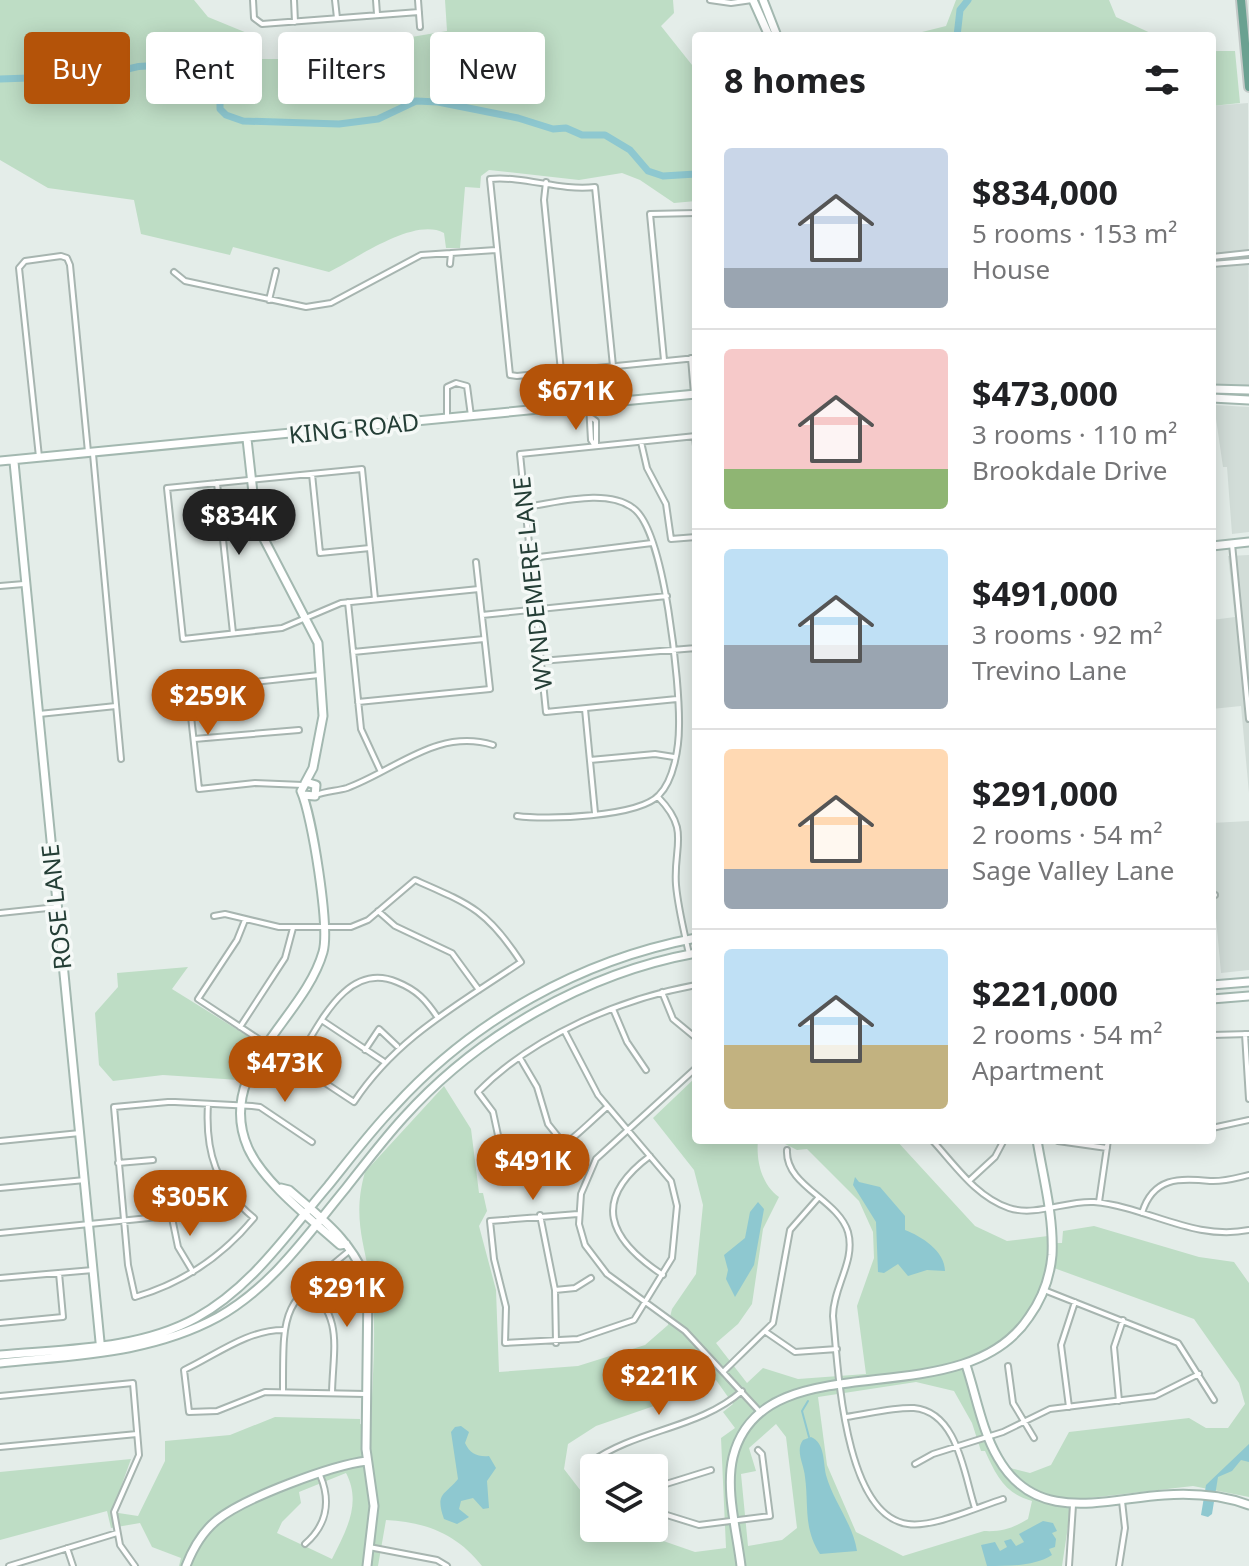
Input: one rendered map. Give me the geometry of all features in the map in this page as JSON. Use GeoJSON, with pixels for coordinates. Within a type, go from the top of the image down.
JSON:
{"type":"FeatureCollection","features":[{"type":"Feature","properties":{"kind":"main road"},"geometry":{"type":"LineString","coordinates":[[1241,0],[1249,87]]}},
{"type":"Feature","properties":{"kind":"street"},"geometry":{"type":"LineString","coordinates":[[253,0],[256,22],[419,12]]}},
{"type":"Feature","properties":{"kind":"street"},"geometry":{"type":"LineString","coordinates":[[294,0],[295,22]]}},
{"type":"Feature","properties":{"kind":"street"},"geometry":{"type":"LineString","coordinates":[[335,0],[337,18]]}},
{"type":"Feature","properties":{"kind":"street"},"geometry":{"type":"LineString","coordinates":[[376,0],[377,14]]}},
{"type":"Feature","properties":{"kind":"street"},"geometry":{"type":"LineString","coordinates":[[418,0],[420,27]]}},
{"type":"Feature","properties":{"kind":"street"},"geometry":{"type":"LineString","coordinates":[[710,0],[731,3],[752,0],[767,32]]}},
{"type":"Feature","properties":{"kind":"street"},"geometry":{"type":"LineString","coordinates":[[763,0],[775,32]]}},
{"type":"Feature","properties":{"kind":"street"},"geometry":{"type":"LineString","coordinates":[[613,366],[595,187],[570,188],[516,178],[490,179],[510,375],[561,372],[692,358]]}},
{"type":"Feature","properties":{"kind":"street"},"geometry":{"type":"LineString","coordinates":[[546,182],[544,203],[561,372]]}},
{"type":"Feature","properties":{"kind":"street"},"geometry":{"type":"LineString","coordinates":[[664,360],[650,214],[692,213]]}},
{"type":"Feature","properties":{"kind":"street"},"geometry":{"type":"LineString","coordinates":[[174,272],[185,281],[306,307],[331,303],[421,255],[496,250]]}},
{"type":"Feature","properties":{"kind":"street"},"geometry":{"type":"LineString","coordinates":[[450,264],[451,253]]}},
{"type":"Feature","properties":{"kind":"street"},"geometry":{"type":"LineString","coordinates":[[1216,257],[1249,253]]}},
{"type":"Feature","properties":{"kind":"street"},"geometry":{"type":"LineString","coordinates":[[39,459],[19,268],[25,261],[61,256],[67,258],[70,265],[121,759]]}},
{"type":"Feature","properties":{"kind":"street"},"geometry":{"type":"LineString","coordinates":[[1216,264],[1249,261]]}},
{"type":"Feature","properties":{"kind":"street"},"geometry":{"type":"LineString","coordinates":[[269,300],[276,271]]}},
{"type":"Feature","properties":{"kind":"street"},"geometry":{"type":"LineString","coordinates":[[587,369],[592,418],[596,421],[598,439],[595,446],[692,436]]}},
{"type":"Feature","properties":{"kind":"street"},"geometry":{"type":"LineString","coordinates":[[448,419],[447,387],[456,383],[468,388],[471,417]]}},
{"type":"Feature","properties":{"kind":"street"},"geometry":{"type":"LineString","coordinates":[[1216,394],[1249,390]]}},
{"type":"Feature","properties":{"kind":"street","name":"KING ROAD"},"geometry":{"type":"LineString","coordinates":[[0,463],[692,394]]}},
{"type":"Feature","properties":{"kind":"street"},"geometry":{"type":"LineString","coordinates":[[1216,394],[1249,400]]}},
{"type":"Feature","properties":{"kind":"street"},"geometry":{"type":"LineString","coordinates":[[247,439],[264,539],[318,643],[323,716],[313,768],[303,789],[327,928],[317,968],[250,1072],[241,1106],[242,1125],[249,1150],[263,1171],[281,1188],[289,1190],[340,1245],[348,1247],[368,1285],[367,1461],[374,1506],[367,1566]]}},
{"type":"Feature","properties":{"kind":"street"},"geometry":{"type":"LineString","coordinates":[[641,442],[649,474],[666,504],[671,539],[692,537]]}},
{"type":"Feature","properties":{"kind":"street","name":"WYNDEMERE LANE"},"geometry":{"type":"LineString","coordinates":[[585,709],[546,712],[520,454],[595,446]]}},
{"type":"Feature","properties":{"kind":"street","name":"ROSE LANE"},"geometry":{"type":"LineString","coordinates":[[14,462],[101,1348]]}},
{"type":"Feature","properties":{"kind":"street"},"geometry":{"type":"LineString","coordinates":[[375,599],[362,469],[167,488],[183,639],[282,628],[326,607],[348,602],[479,589]]}},
{"type":"Feature","properties":{"kind":"street"},"geometry":{"type":"LineString","coordinates":[[312,474],[320,553],[370,548]]}},
{"type":"Feature","properties":{"kind":"street"},"geometry":{"type":"LineString","coordinates":[[217,483],[233,633]]}},
{"type":"Feature","properties":{"kind":"street"},"geometry":{"type":"LineString","coordinates":[[517,816],[536,819],[640,807],[658,797],[668,782],[679,731],[667,596],[646,523],[633,507],[620,500],[525,507]]}},
{"type":"Feature","properties":{"kind":"street"},"geometry":{"type":"LineString","coordinates":[[1216,546],[1249,542]]}},
{"type":"Feature","properties":{"kind":"street"},"geometry":{"type":"LineString","coordinates":[[531,558],[652,543]]}},
{"type":"Feature","properties":{"kind":"street"},"geometry":{"type":"LineString","coordinates":[[1232,544],[1246,661],[1249,719]]}},
{"type":"Feature","properties":{"kind":"street"},"geometry":{"type":"LineString","coordinates":[[358,702],[490,689],[476,562]]}},
{"type":"Feature","properties":{"kind":"street"},"geometry":{"type":"LineString","coordinates":[[0,586],[24,584]]}},
{"type":"Feature","properties":{"kind":"street"},"geometry":{"type":"LineString","coordinates":[[482,615],[667,596]]}},
{"type":"Feature","properties":{"kind":"street"},"geometry":{"type":"LineString","coordinates":[[348,602],[361,729],[380,770]]}},
{"type":"Feature","properties":{"kind":"street"},"geometry":{"type":"LineString","coordinates":[[353,652],[484,639]]}},
{"type":"Feature","properties":{"kind":"street"},"geometry":{"type":"LineString","coordinates":[[541,661],[692,648]]}},
{"type":"Feature","properties":{"kind":"street"},"geometry":{"type":"LineString","coordinates":[[322,675],[188,689],[199,789],[255,783],[328,791],[347,788],[430,746],[480,741],[493,745]]}},
{"type":"Feature","properties":{"kind":"street"},"geometry":{"type":"LineString","coordinates":[[595,813],[585,709],[677,699]]}},
{"type":"Feature","properties":{"kind":"street"},"geometry":{"type":"LineString","coordinates":[[38,714],[116,706]]}},
{"type":"Feature","properties":{"kind":"street"},"geometry":{"type":"LineString","coordinates":[[194,739],[299,730]]}},
{"type":"Feature","properties":{"kind":"street"},"geometry":{"type":"LineString","coordinates":[[590,760],[652,754],[674,757]]}},
{"type":"Feature","properties":{"kind":"street"},"geometry":{"type":"LineString","coordinates":[[308,812],[316,791],[313,768]]}},
{"type":"Feature","properties":{"kind":"street"},"geometry":{"type":"LineString","coordinates":[[303,789],[316,791]]}},
{"type":"Feature","properties":{"kind":"street"},"geometry":{"type":"LineString","coordinates":[[658,797],[672,812],[679,831],[676,879],[685,936],[692,952]]}},
{"type":"Feature","properties":{"kind":"street"},"geometry":{"type":"LineString","coordinates":[[214,916],[225,914],[293,928],[356,926],[415,880],[485,915],[521,962],[398,1047],[383,1061],[354,1102],[198,999],[237,940],[245,920]]}},
{"type":"Feature","properties":{"kind":"street"},"geometry":{"type":"LineString","coordinates":[[0,913],[57,907]]}},
{"type":"Feature","properties":{"kind":"street"},"geometry":{"type":"LineString","coordinates":[[378,911],[395,926],[449,950],[479,990]]}},
{"type":"Feature","properties":{"kind":"street"},"geometry":{"type":"LineString","coordinates":[[240,1027],[285,958],[293,928]]}},
{"type":"Feature","properties":{"kind":"street"},"geometry":{"type":"LineString","coordinates":[[0,1363],[101,1348],[157,1334],[217,1305],[254,1275],[393,1107],[454,1049],[514,1007],[595,968],[685,936],[692,937]]}},
{"type":"Feature","properties":{"kind":"street"},"geometry":{"type":"LineString","coordinates":[[0,1355],[164,1342],[221,1315],[262,1284],[319,1221],[404,1117],[472,1054],[536,1012],[600,982],[692,954]]}},
{"type":"Feature","properties":{"kind":"street"},"geometry":{"type":"LineString","coordinates":[[295,1063],[347,987],[371,977],[387,978],[415,991],[438,1018]]}},
{"type":"Feature","properties":{"kind":"street"},"geometry":{"type":"LineString","coordinates":[[1216,985],[1249,982]]}},
{"type":"Feature","properties":{"kind":"street"},"geometry":{"type":"LineString","coordinates":[[607,1107],[565,1144],[541,1158],[504,1163],[493,1112],[478,1092],[520,1058],[565,1032],[613,1009],[662,992],[692,986]]}},
{"type":"Feature","properties":{"kind":"street"},"geometry":{"type":"LineString","coordinates":[[662,992],[673,1019],[692,1035]]}},
{"type":"Feature","properties":{"kind":"street"},"geometry":{"type":"LineString","coordinates":[[1216,999],[1249,996]]}},
{"type":"Feature","properties":{"kind":"street"},"geometry":{"type":"LineString","coordinates":[[613,1009],[627,1042],[646,1070]]}},
{"type":"Feature","properties":{"kind":"street"},"geometry":{"type":"LineString","coordinates":[[323,1021],[383,1061]]}},
{"type":"Feature","properties":{"kind":"street"},"geometry":{"type":"LineString","coordinates":[[365,1050],[379,1029],[398,1047]]}},
{"type":"Feature","properties":{"kind":"street"},"geometry":{"type":"LineString","coordinates":[[565,1032],[607,1107],[671,1181],[677,1206],[672,1258],[648,1303],[634,1320],[601,1333],[556,1343],[505,1343],[506,1307],[494,1259],[490,1221],[578,1214]]}},
{"type":"Feature","properties":{"kind":"street"},"geometry":{"type":"LineString","coordinates":[[1216,1035],[1247,1034],[1249,1099]]}},
{"type":"Feature","properties":{"kind":"street"},"geometry":{"type":"LineString","coordinates":[[520,1058],[537,1087],[548,1124],[565,1144]]}},
{"type":"Feature","properties":{"kind":"street"},"geometry":{"type":"LineString","coordinates":[[692,1072],[589,1170],[578,1214],[581,1232],[592,1257],[619,1286],[685,1331],[760,1412]]}},
{"type":"Feature","properties":{"kind":"street"},"geometry":{"type":"LineString","coordinates":[[208,1104],[208,1148],[222,1184],[254,1218],[224,1250],[193,1272],[135,1297],[124,1221],[114,1107],[161,1102],[208,1104],[241,1106],[271,1112],[312,1142]]}},
{"type":"Feature","properties":{"kind":"street"},"geometry":{"type":"LineString","coordinates":[[393,1107],[404,1117]]}},
{"type":"Feature","properties":{"kind":"street"},"geometry":{"type":"LineString","coordinates":[[1216,1127],[1249,1120]]}},
{"type":"Feature","properties":{"kind":"street"},"geometry":{"type":"LineString","coordinates":[[0,1141],[80,1133]]}},
{"type":"Feature","properties":{"kind":"street"},"geometry":{"type":"LineString","coordinates":[[937,1144],[969,1181],[1007,1207],[1029,1210],[1099,1202],[1211,1233],[1249,1230]]}},
{"type":"Feature","properties":{"kind":"street"},"geometry":{"type":"LineString","coordinates":[[969,1181],[995,1157],[1002,1144]]}},
{"type":"Feature","properties":{"kind":"street"},"geometry":{"type":"LineString","coordinates":[[741,1566],[732,1460],[738,1442],[760,1412],[789,1394],[966,1365],[1004,1346],[1026,1323],[1044,1290],[1052,1255],[1038,1144]]}},
{"type":"Feature","properties":{"kind":"street"},"geometry":{"type":"LineString","coordinates":[[1079,1144],[1107,1148]]}},
{"type":"Feature","properties":{"kind":"street"},"geometry":{"type":"LineString","coordinates":[[1099,1202],[1108,1144]]}},
{"type":"Feature","properties":{"kind":"street"},"geometry":{"type":"LineString","coordinates":[[787,1150],[790,1167],[844,1224],[850,1243],[833,1306],[854,1463],[872,1501],[887,1518],[918,1525],[1003,1499]]}},
{"type":"Feature","properties":{"kind":"street"},"geometry":{"type":"LineString","coordinates":[[650,1156],[623,1180],[613,1199],[612,1219],[619,1239],[663,1275]]}},
{"type":"Feature","properties":{"kind":"street"},"geometry":{"type":"LineString","coordinates":[[118,1163],[153,1160]]}},
{"type":"Feature","properties":{"kind":"street"},"geometry":{"type":"LineString","coordinates":[[1142,1214],[1149,1197],[1166,1181],[1187,1177],[1227,1180],[1249,1175]]}},
{"type":"Feature","properties":{"kind":"street"},"geometry":{"type":"LineString","coordinates":[[0,1188],[85,1180]]}},
{"type":"Feature","properties":{"kind":"street"},"geometry":{"type":"LineString","coordinates":[[0,1233],[124,1221],[171,1213],[222,1184]]}},
{"type":"Feature","properties":{"kind":"street"},"geometry":{"type":"LineString","coordinates":[[723,1372],[766,1332],[779,1307],[790,1230],[819,1197]]}},
{"type":"Feature","properties":{"kind":"street"},"geometry":{"type":"LineString","coordinates":[[171,1213],[178,1247],[193,1272]]}},
{"type":"Feature","properties":{"kind":"street"},"geometry":{"type":"LineString","coordinates":[[540,1215],[541,1235],[555,1290],[556,1343]]}},
{"type":"Feature","properties":{"kind":"street"},"geometry":{"type":"LineString","coordinates":[[283,1391],[283,1330],[288,1310],[307,1285],[348,1247]]}},
{"type":"Feature","properties":{"kind":"street"},"geometry":{"type":"LineString","coordinates":[[0,1278],[93,1270]]}},
{"type":"Feature","properties":{"kind":"street"},"geometry":{"type":"LineString","coordinates":[[0,1323],[63,1317],[59,1273]]}},
{"type":"Feature","properties":{"kind":"street"},"geometry":{"type":"LineString","coordinates":[[555,1290],[575,1288],[591,1278]]}},
{"type":"Feature","properties":{"kind":"street"},"geometry":{"type":"LineString","coordinates":[[307,1285],[330,1310],[333,1326],[332,1393]]}},
{"type":"Feature","properties":{"kind":"street"},"geometry":{"type":"LineString","coordinates":[[1044,1290],[1178,1343],[1214,1400]]}},
{"type":"Feature","properties":{"kind":"street"},"geometry":{"type":"LineString","coordinates":[[1069,1407],[1061,1345],[1075,1302]]}},
{"type":"Feature","properties":{"kind":"street"},"geometry":{"type":"LineString","coordinates":[[1119,1401],[1114,1347],[1123,1320]]}},
{"type":"Feature","properties":{"kind":"street"},"geometry":{"type":"LineString","coordinates":[[283,1330],[266,1330],[249,1336],[184,1370],[189,1412],[217,1411],[252,1396],[283,1391],[366,1394]]}},
{"type":"Feature","properties":{"kind":"street"},"geometry":{"type":"LineString","coordinates":[[766,1332],[795,1352],[837,1349]]}},
{"type":"Feature","properties":{"kind":"street"},"geometry":{"type":"LineString","coordinates":[[966,1365],[989,1437],[1004,1468],[1031,1492],[1073,1505],[1199,1494],[1249,1505]]}},
{"type":"Feature","properties":{"kind":"street"},"geometry":{"type":"LineString","coordinates":[[1008,1366],[1013,1403],[1034,1438]]}},
{"type":"Feature","properties":{"kind":"street"},"geometry":{"type":"LineString","coordinates":[[915,1464],[989,1437],[1050,1409],[1155,1396],[1199,1374]]}},
{"type":"Feature","properties":{"kind":"street"},"geometry":{"type":"LineString","coordinates":[[0,1396],[133,1383],[139,1455],[115,1503],[117,1533],[125,1555],[135,1566]]}},
{"type":"Feature","properties":{"kind":"street"},"geometry":{"type":"LineString","coordinates":[[602,1454],[711,1413],[742,1391]]}},
{"type":"Feature","properties":{"kind":"street"},"geometry":{"type":"LineString","coordinates":[[846,1417],[904,1409],[923,1410],[945,1424],[956,1447],[975,1508]]}},
{"type":"Feature","properties":{"kind":"street"},"geometry":{"type":"LineString","coordinates":[[0,1447],[138,1434]]}},
{"type":"Feature","properties":{"kind":"street"},"geometry":{"type":"LineString","coordinates":[[668,1515],[699,1525],[770,1516],[762,1454],[758,1450]]}},
{"type":"Feature","properties":{"kind":"street"},"geometry":{"type":"LineString","coordinates":[[186,1566],[199,1539],[218,1519],[319,1474],[367,1461]]}},
{"type":"Feature","properties":{"kind":"street"},"geometry":{"type":"LineString","coordinates":[[668,1483],[711,1470]]}},
{"type":"Feature","properties":{"kind":"street"},"geometry":{"type":"LineString","coordinates":[[305,1544],[315,1535],[326,1512],[327,1494],[319,1474]]}},
{"type":"Feature","properties":{"kind":"street"},"geometry":{"type":"LineString","coordinates":[[1119,1566],[1125,1528],[1121,1500]]}},
{"type":"Feature","properties":{"kind":"street"},"geometry":{"type":"LineString","coordinates":[[1069,1566],[1073,1505]]}},
{"type":"Feature","properties":{"kind":"street"},"geometry":{"type":"LineString","coordinates":[[9,1566],[117,1533]]}},
{"type":"Feature","properties":{"kind":"street"},"geometry":{"type":"LineString","coordinates":[[369,1547],[437,1560],[447,1566]]}},
{"type":"Feature","properties":{"kind":"street"},"geometry":{"type":"LineString","coordinates":[[67,1548],[73,1566]]}},
{"type":"Feature","properties":{"kind":"shaded area"},"geometry":{"type":"Polygon","coordinates":[[[1248,103],[1249,388],[1216,387],[1216,106],[1248,103]]]}},
{"type":"Feature","properties":{"kind":"shaded area"},"geometry":{"type":"Polygon","coordinates":[[[1216,405],[1249,407],[1249,532],[1232,534],[1227,467],[1223,467],[1216,405]]]}},
{"type":"Feature","properties":{"kind":"shaded area"},"geometry":{"type":"Polygon","coordinates":[[[1249,555],[1249,793],[1241,706],[1216,709],[1216,619],[1235,617],[1228,556],[1249,555]]]}},
{"type":"Feature","properties":{"kind":"shaded area"},"geometry":{"type":"Polygon","coordinates":[[[1249,821],[1249,970],[1221,973],[1216,918],[1216,823],[1249,821]]]}},
{"type":"Feature","properties":{"kind":"green space"},"geometry":{"type":"Polygon","coordinates":[[[0,0],[194,0],[208,17],[245,32],[146,32],[146,104],[262,104],[262,59],[278,59],[278,104],[414,104],[414,37],[430,34],[430,104],[545,104],[545,32],[441,32],[447,31],[445,0],[673,0],[674,13],[661,26],[692,65],[692,201],[674,203],[640,180],[622,173],[579,180],[489,170],[481,176],[480,188],[465,187],[460,248],[446,248],[444,233],[417,230],[386,241],[329,272],[233,247],[230,255],[141,234],[134,200],[48,188],[0,160],[0,0]]]}},
{"type":"Feature","properties":{"kind":"green space"},"geometry":{"type":"Polygon","coordinates":[[[956,0],[1109,0],[1116,17],[1148,32],[922,32],[946,26],[956,0]]]}},
{"type":"Feature","properties":{"kind":"green space"},"geometry":{"type":"Polygon","coordinates":[[[1216,51],[1235,51],[1240,103],[1216,106],[1216,51]]]}},
{"type":"Feature","properties":{"kind":"green space"},"geometry":{"type":"Polygon","coordinates":[[[188,967],[172,989],[261,1046],[239,1080],[163,1075],[113,1081],[99,1065],[95,1013],[118,987],[117,973],[188,967]]]}},
{"type":"Feature","properties":{"kind":"green space"},"geometry":{"type":"Polygon","coordinates":[[[692,1081],[692,1144],[758,1144],[761,1171],[779,1197],[763,1229],[752,1304],[738,1324],[716,1343],[747,1383],[763,1368],[798,1379],[866,1374],[857,1306],[874,1258],[873,1232],[859,1201],[807,1149],[797,1150],[785,1144],[900,1144],[975,1226],[1007,1241],[1048,1236],[1048,1243],[1062,1243],[1063,1231],[1094,1226],[1199,1257],[1234,1262],[1249,1283],[1249,1497],[1193,1486],[1072,1500],[1062,1566],[482,1566],[462,1546],[440,1532],[386,1520],[378,1566],[179,1566],[181,1558],[152,1547],[140,1523],[111,1528],[107,1511],[0,1540],[0,1472],[131,1459],[112,1512],[138,1516],[165,1461],[165,1441],[230,1435],[275,1417],[360,1419],[360,1424],[371,1426],[374,1316],[360,1223],[361,1190],[365,1172],[444,1086],[471,1129],[479,1193],[483,1193],[487,1211],[479,1226],[496,1290],[499,1372],[578,1366],[645,1345],[668,1325],[672,1309],[696,1274],[703,1205],[694,1170],[653,1118],[692,1081]],[[1054,1268],[1042,1303],[1024,1328],[969,1368],[995,1447],[1006,1467],[1030,1473],[1051,1465],[1069,1432],[1189,1418],[1206,1428],[1228,1428],[1245,1404],[1239,1383],[1194,1319],[1054,1268]],[[916,1382],[818,1397],[827,1465],[856,1532],[903,1556],[984,1531],[1007,1529],[1028,1519],[1032,1501],[1015,1494],[998,1476],[985,1451],[981,1451],[972,1423],[954,1391],[916,1382]],[[776,1424],[749,1448],[756,1471],[741,1474],[748,1546],[782,1540],[797,1528],[786,1437],[776,1424]],[[346,1473],[299,1492],[301,1503],[282,1522],[277,1533],[332,1559],[347,1527],[352,1506],[351,1484],[346,1473]]]}},
{"type":"Feature","properties":{"kind":"water"},"geometry":{"type":"Polygon","coordinates":[[[855,1177],[859,1182],[880,1187],[905,1216],[905,1230],[925,1240],[937,1251],[945,1271],[927,1270],[908,1276],[898,1264],[884,1273],[878,1272],[876,1222],[853,1185],[855,1177]]]}},
{"type":"Feature","properties":{"kind":"water"},"geometry":{"type":"Polygon","coordinates":[[[758,1202],[764,1209],[754,1265],[735,1297],[726,1279],[728,1270],[724,1255],[745,1238],[750,1212],[758,1202]]]}},
{"type":"Feature","properties":{"kind":"water"},"geometry":{"type":"Polygon","coordinates":[[[461,1426],[469,1432],[465,1443],[469,1450],[489,1456],[496,1468],[487,1481],[489,1508],[483,1509],[473,1498],[461,1501],[459,1509],[469,1517],[457,1524],[444,1519],[440,1504],[442,1496],[458,1479],[451,1432],[461,1426]]]}},
{"type":"Feature","properties":{"kind":"water"},"geometry":{"type":"Polygon","coordinates":[[[811,1437],[821,1448],[829,1485],[857,1551],[820,1554],[811,1535],[800,1453],[803,1440],[811,1437]]]}},
{"type":"Feature","properties":{"kind":"water"},"geometry":{"type":"Polygon","coordinates":[[[1249,1444],[1249,1462],[1241,1460],[1232,1471],[1218,1477],[1212,1514],[1208,1517],[1201,1515],[1206,1485],[1249,1444]]]}},
{"type":"Feature","properties":{"kind":"water"},"geometry":{"type":"Polygon","coordinates":[[[1043,1521],[1053,1523],[1057,1531],[1052,1533],[1056,1539],[1055,1547],[1049,1549],[1052,1555],[1030,1563],[987,1566],[981,1545],[995,1542],[1000,1551],[1007,1547],[1004,1541],[1011,1539],[1016,1546],[1024,1542],[1019,1534],[1043,1521]]]}},
{"type":"Feature","properties":{"kind":"waterway"},"geometry":{"type":"LineString","coordinates":[[957,32],[960,10],[968,0]]}},
{"type":"Feature","properties":{"kind":"waterway"},"geometry":{"type":"LineString","coordinates":[[0,79],[115,75],[142,66],[156,67],[196,82],[220,98],[220,109],[226,115],[243,121],[339,124],[378,119],[416,101],[438,102],[518,118],[553,129],[566,128],[582,135],[605,135],[630,150],[648,171],[663,176],[692,174]]}},
{"type":"Feature","properties":{"kind":"waterway"},"geometry":{"type":"LineString","coordinates":[[808,1401],[802,1411],[809,1437]]}}]}
